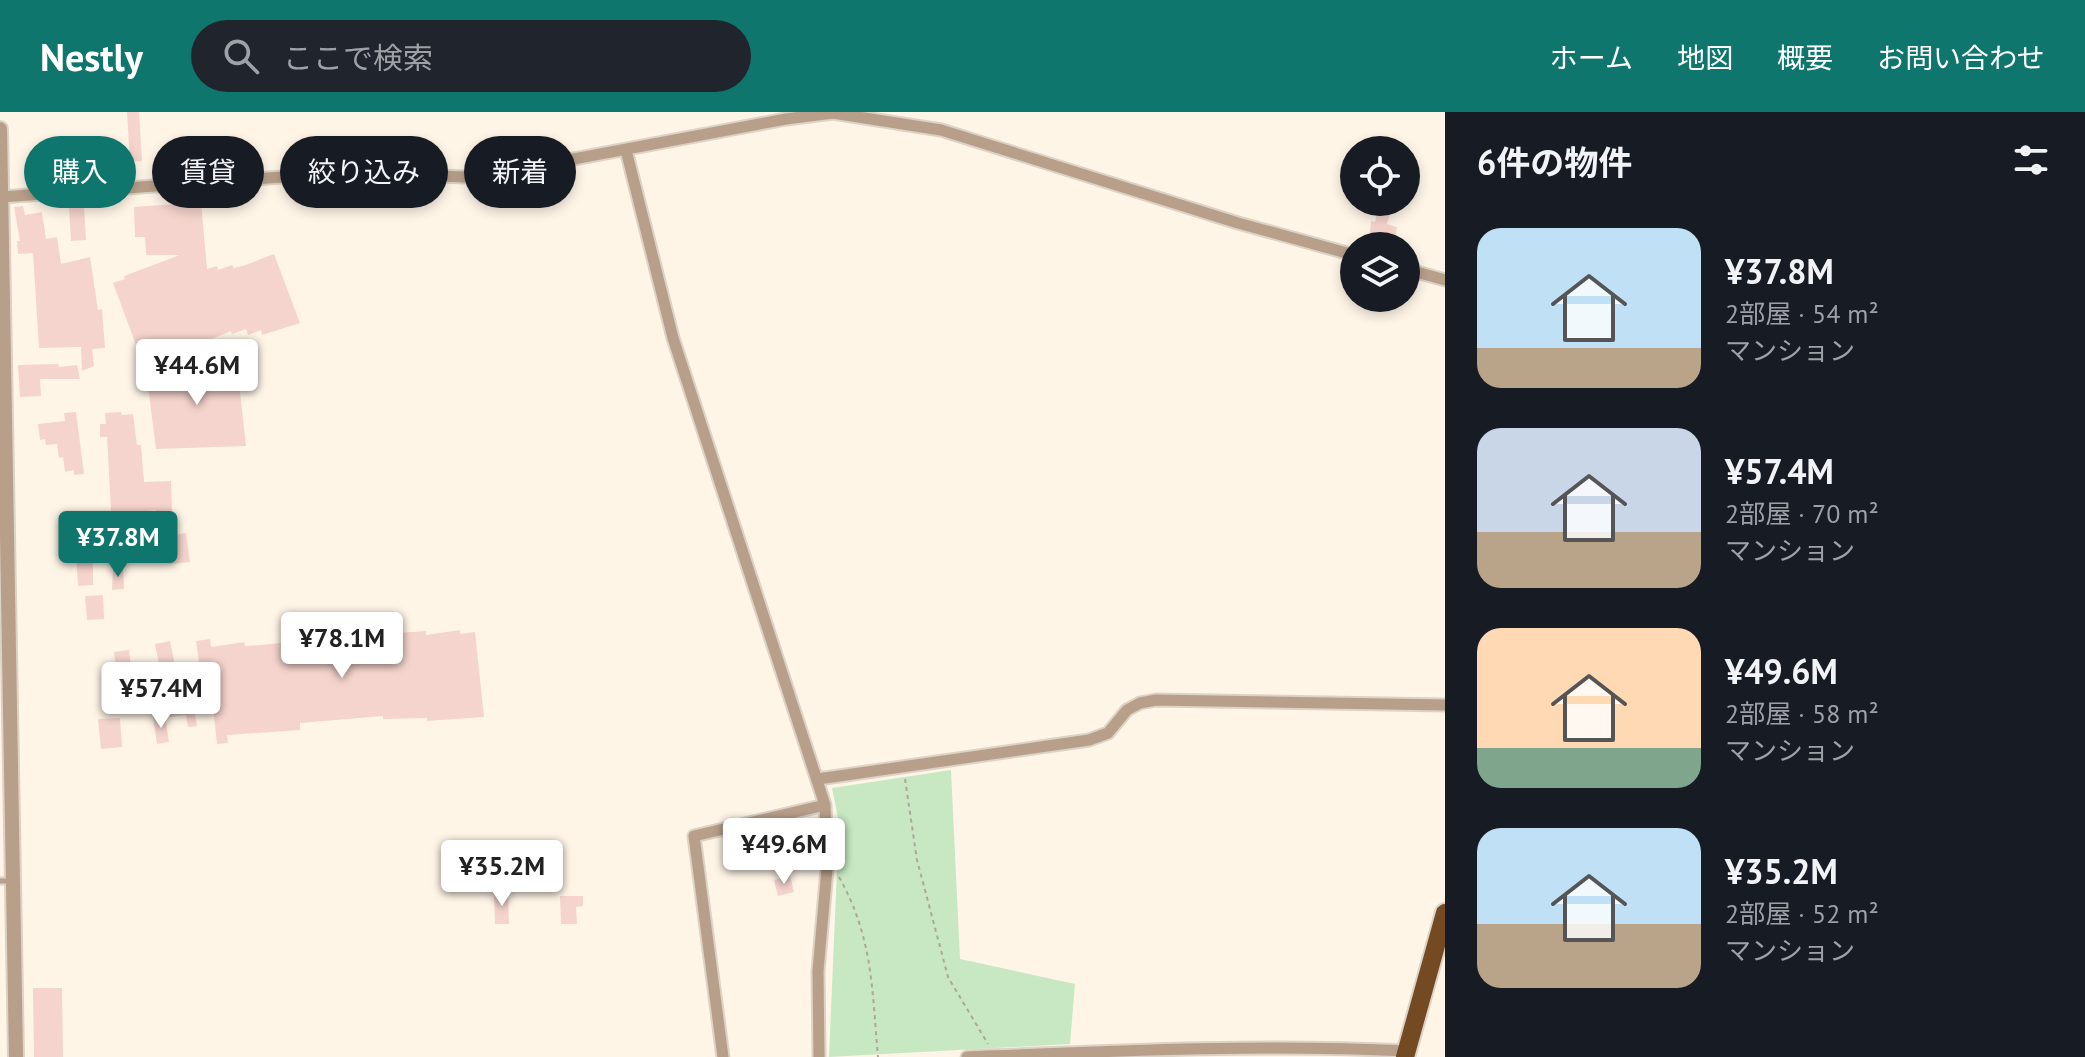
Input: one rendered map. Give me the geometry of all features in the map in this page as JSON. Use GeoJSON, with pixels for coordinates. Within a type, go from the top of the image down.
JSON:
{"type":"FeatureCollection","features":[{"type":"Feature","properties":{"kind":"highway"},"geometry":{"type":"LineString","coordinates":[[1406,1054],[1445,913]]}},
{"type":"Feature","properties":{"kind":"street"},"geometry":{"type":"LineString","coordinates":[[1,197],[352,172],[463,177],[494,174],[833,113],[941,130],[1238,223],[1340,251]]}},
{"type":"Feature","properties":{"kind":"street"},"geometry":{"type":"LineString","coordinates":[[0,129],[7,881],[16,1057]]}},
{"type":"Feature","properties":{"kind":"street"},"geometry":{"type":"LineString","coordinates":[[626,150],[673,338],[825,805],[827,856],[818,971],[819,1057]]}},
{"type":"Feature","properties":{"kind":"street"},"geometry":{"type":"LineString","coordinates":[[1420,273],[1445,280]]}},
{"type":"Feature","properties":{"kind":"street"},"geometry":{"type":"LineString","coordinates":[[818,779],[1089,740],[1108,733],[1127,710],[1156,700],[1445,705]]}},
{"type":"Feature","properties":{"kind":"street"},"geometry":{"type":"LineString","coordinates":[[723,1057],[694,836],[825,805]]}},
{"type":"Feature","properties":{"kind":"street"},"geometry":{"type":"LineString","coordinates":[[967,1057],[1320,1047],[1406,1054]]}},
{"type":"Feature","properties":{"kind":"path"},"geometry":{"type":"LineString","coordinates":[[903,766],[917,860],[948,977],[995,1056]]}},
{"type":"Feature","properties":{"kind":"path"},"geometry":{"type":"LineString","coordinates":[[827,856],[852,901],[867,944],[878,1057]]}},
{"type":"Feature","properties":{"kind":"green space"},"geometry":{"type":"Polygon","coordinates":[[[951,770],[960,959],[1075,984],[1070,1044],[829,1057],[839,823],[832,788],[951,770]]]}},
{"type":"Feature","properties":{"kind":"building"},"geometry":{"type":"Polygon","coordinates":[[[127,112],[139,112],[142,161],[136,162],[136,136],[128,136],[127,112]]]}},
{"type":"Feature","properties":{"kind":"building"},"geometry":{"type":"Polygon","coordinates":[[[23,206],[25,215],[42,212],[46,239],[57,237],[61,264],[90,257],[98,310],[102,309],[105,348],[92,349],[94,366],[82,371],[81,347],[39,348],[33,253],[18,254],[17,241],[20,241],[14,207],[23,206]]]}},
{"type":"Feature","properties":{"kind":"building"},"geometry":{"type":"Polygon","coordinates":[[[136,207],[202,208],[207,269],[217,266],[218,270],[232,265],[234,268],[274,254],[300,323],[262,335],[261,330],[248,335],[246,329],[232,334],[231,331],[177,353],[174,345],[153,352],[150,346],[138,350],[113,283],[180,255],[146,255],[145,237],[135,237],[136,207]]]}},
{"type":"Feature","properties":{"kind":"building"},"geometry":{"type":"Polygon","coordinates":[[[69,208],[84,208],[86,240],[71,241],[69,208]]]}},
{"type":"Feature","properties":{"kind":"building"},"geometry":{"type":"Polygon","coordinates":[[[1376,216],[1389,216],[1387,224],[1397,227],[1396,232],[1370,232],[1371,221],[1375,222],[1376,216]]]}},
{"type":"Feature","properties":{"kind":"building"},"geometry":{"type":"Polygon","coordinates":[[[58,364],[59,367],[77,365],[80,379],[40,379],[41,396],[20,397],[18,365],[58,364]]]}},
{"type":"Feature","properties":{"kind":"building"},"geometry":{"type":"Polygon","coordinates":[[[237,365],[246,446],[156,449],[146,371],[237,365]]]}},
{"type":"Feature","properties":{"kind":"building"},"geometry":{"type":"Polygon","coordinates":[[[76,412],[84,474],[74,475],[74,470],[65,472],[57,444],[46,445],[45,439],[40,440],[38,424],[65,421],[64,413],[76,412]]]}},
{"type":"Feature","properties":{"kind":"building"},"geometry":{"type":"Polygon","coordinates":[[[121,412],[122,415],[133,414],[137,445],[141,445],[144,482],[171,481],[172,511],[123,513],[125,538],[93,540],[93,529],[112,528],[107,437],[100,437],[100,424],[106,424],[105,413],[121,412]]]}},
{"type":"Feature","properties":{"kind":"building"},"geometry":{"type":"Polygon","coordinates":[[[175,531],[175,535],[186,533],[190,562],[169,564],[166,532],[175,531]]]}},
{"type":"Feature","properties":{"kind":"building"},"geometry":{"type":"Polygon","coordinates":[[[93,537],[93,585],[78,586],[75,538],[93,537]]]}},
{"type":"Feature","properties":{"kind":"building"},"geometry":{"type":"Polygon","coordinates":[[[123,567],[124,589],[112,590],[113,568],[123,567]]]}},
{"type":"Feature","properties":{"kind":"building"},"geometry":{"type":"Polygon","coordinates":[[[103,595],[104,619],[87,620],[85,596],[103,595]]]}},
{"type":"Feature","properties":{"kind":"building"},"geometry":{"type":"Polygon","coordinates":[[[369,630],[369,635],[426,631],[426,635],[460,630],[460,634],[475,632],[484,717],[427,721],[427,718],[383,719],[383,716],[300,723],[300,730],[227,735],[228,743],[217,744],[210,680],[204,681],[196,641],[210,639],[211,647],[244,642],[245,646],[303,641],[302,633],[341,635],[369,630]]]}},
{"type":"Feature","properties":{"kind":"building"},"geometry":{"type":"Polygon","coordinates":[[[170,641],[180,690],[187,689],[188,698],[192,697],[197,726],[188,727],[186,715],[170,717],[155,644],[170,641]]]}},
{"type":"Feature","properties":{"kind":"building"},"geometry":{"type":"Polygon","coordinates":[[[129,650],[133,684],[118,685],[114,652],[129,650]]]}},
{"type":"Feature","properties":{"kind":"building"},"geometry":{"type":"Polygon","coordinates":[[[165,716],[169,742],[157,744],[153,717],[165,716]]]}},
{"type":"Feature","properties":{"kind":"building"},"geometry":{"type":"Polygon","coordinates":[[[120,718],[122,747],[101,749],[98,719],[120,718]]]}},
{"type":"Feature","properties":{"kind":"building"},"geometry":{"type":"Polygon","coordinates":[[[790,876],[794,892],[778,896],[774,880],[790,876]]]}},
{"type":"Feature","properties":{"kind":"building"},"geometry":{"type":"Polygon","coordinates":[[[494,893],[508,893],[509,924],[495,924],[494,893]]]}},
{"type":"Feature","properties":{"kind":"building"},"geometry":{"type":"Polygon","coordinates":[[[560,896],[583,896],[583,906],[576,907],[577,924],[561,924],[560,896]]]}},
{"type":"Feature","properties":{"kind":"building"},"geometry":{"type":"Polygon","coordinates":[[[33,988],[62,988],[63,1057],[34,1057],[33,988]]]}}]}
